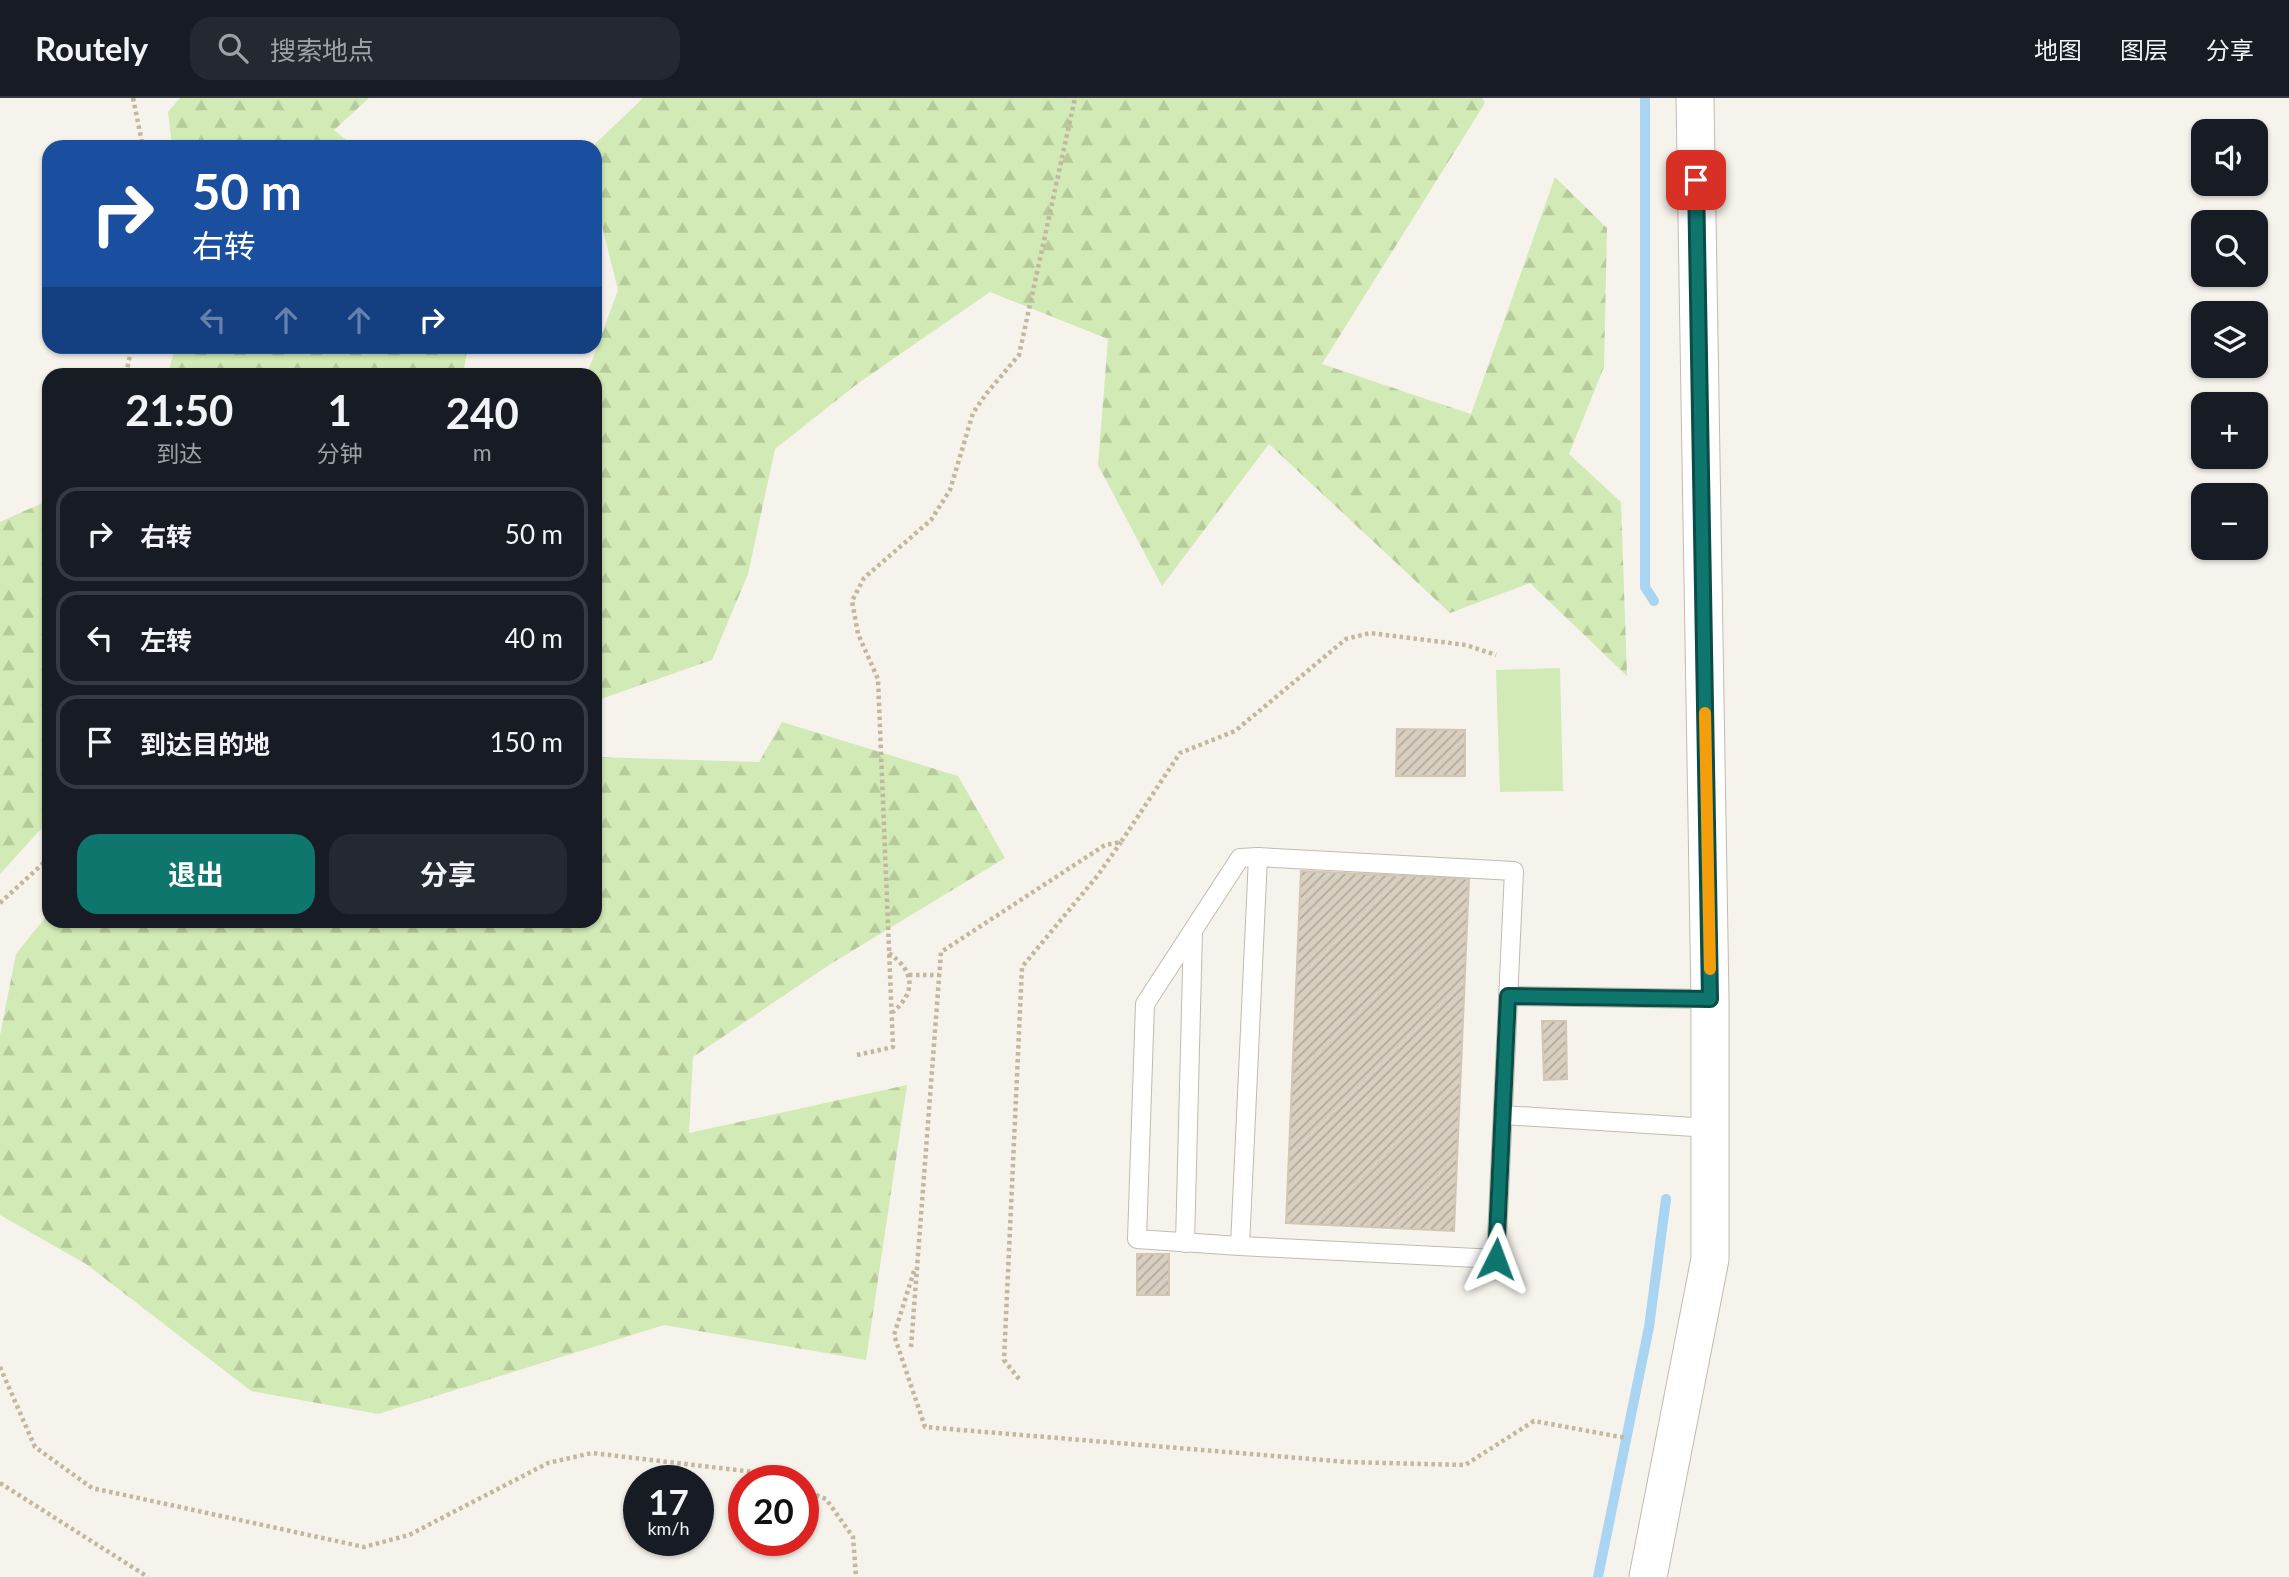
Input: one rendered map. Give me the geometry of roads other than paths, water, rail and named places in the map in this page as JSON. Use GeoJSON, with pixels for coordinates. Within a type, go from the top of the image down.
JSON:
{"type":"FeatureCollection","features":[{"type":"Feature","properties":{"kind":"street"},"geometry":{"type":"LineString","coordinates":[[1648,1577],[1710,1259],[1710,999],[1695,98]]}},
{"type":"Feature","properties":{"kind":"lane"},"geometry":{"type":"LineString","coordinates":[[1240,858],[1514,871],[1496,1259],[1137,1239],[1145,1004],[1193,930],[1240,858]]}},
{"type":"Feature","properties":{"kind":"lane"},"geometry":{"type":"LineString","coordinates":[[1240,1246],[1258,858]]}},
{"type":"Feature","properties":{"kind":"lane"},"geometry":{"type":"LineString","coordinates":[[1185,1242],[1193,930]]}},
{"type":"Feature","properties":{"kind":"lane"},"geometry":{"type":"LineString","coordinates":[[1508,996],[1710,999]]}},
{"type":"Feature","properties":{"kind":"lane"},"geometry":{"type":"LineString","coordinates":[[1503,1115],[1710,1128]]}},
{"type":"Feature","properties":{"kind":"waterway"},"geometry":{"type":"LineString","coordinates":[[1645,98],[1645,587],[1654,601]]}},
{"type":"Feature","properties":{"kind":"waterway"},"geometry":{"type":"LineString","coordinates":[[1598,1577],[1649,1327],[1666,1199]]}}]}
